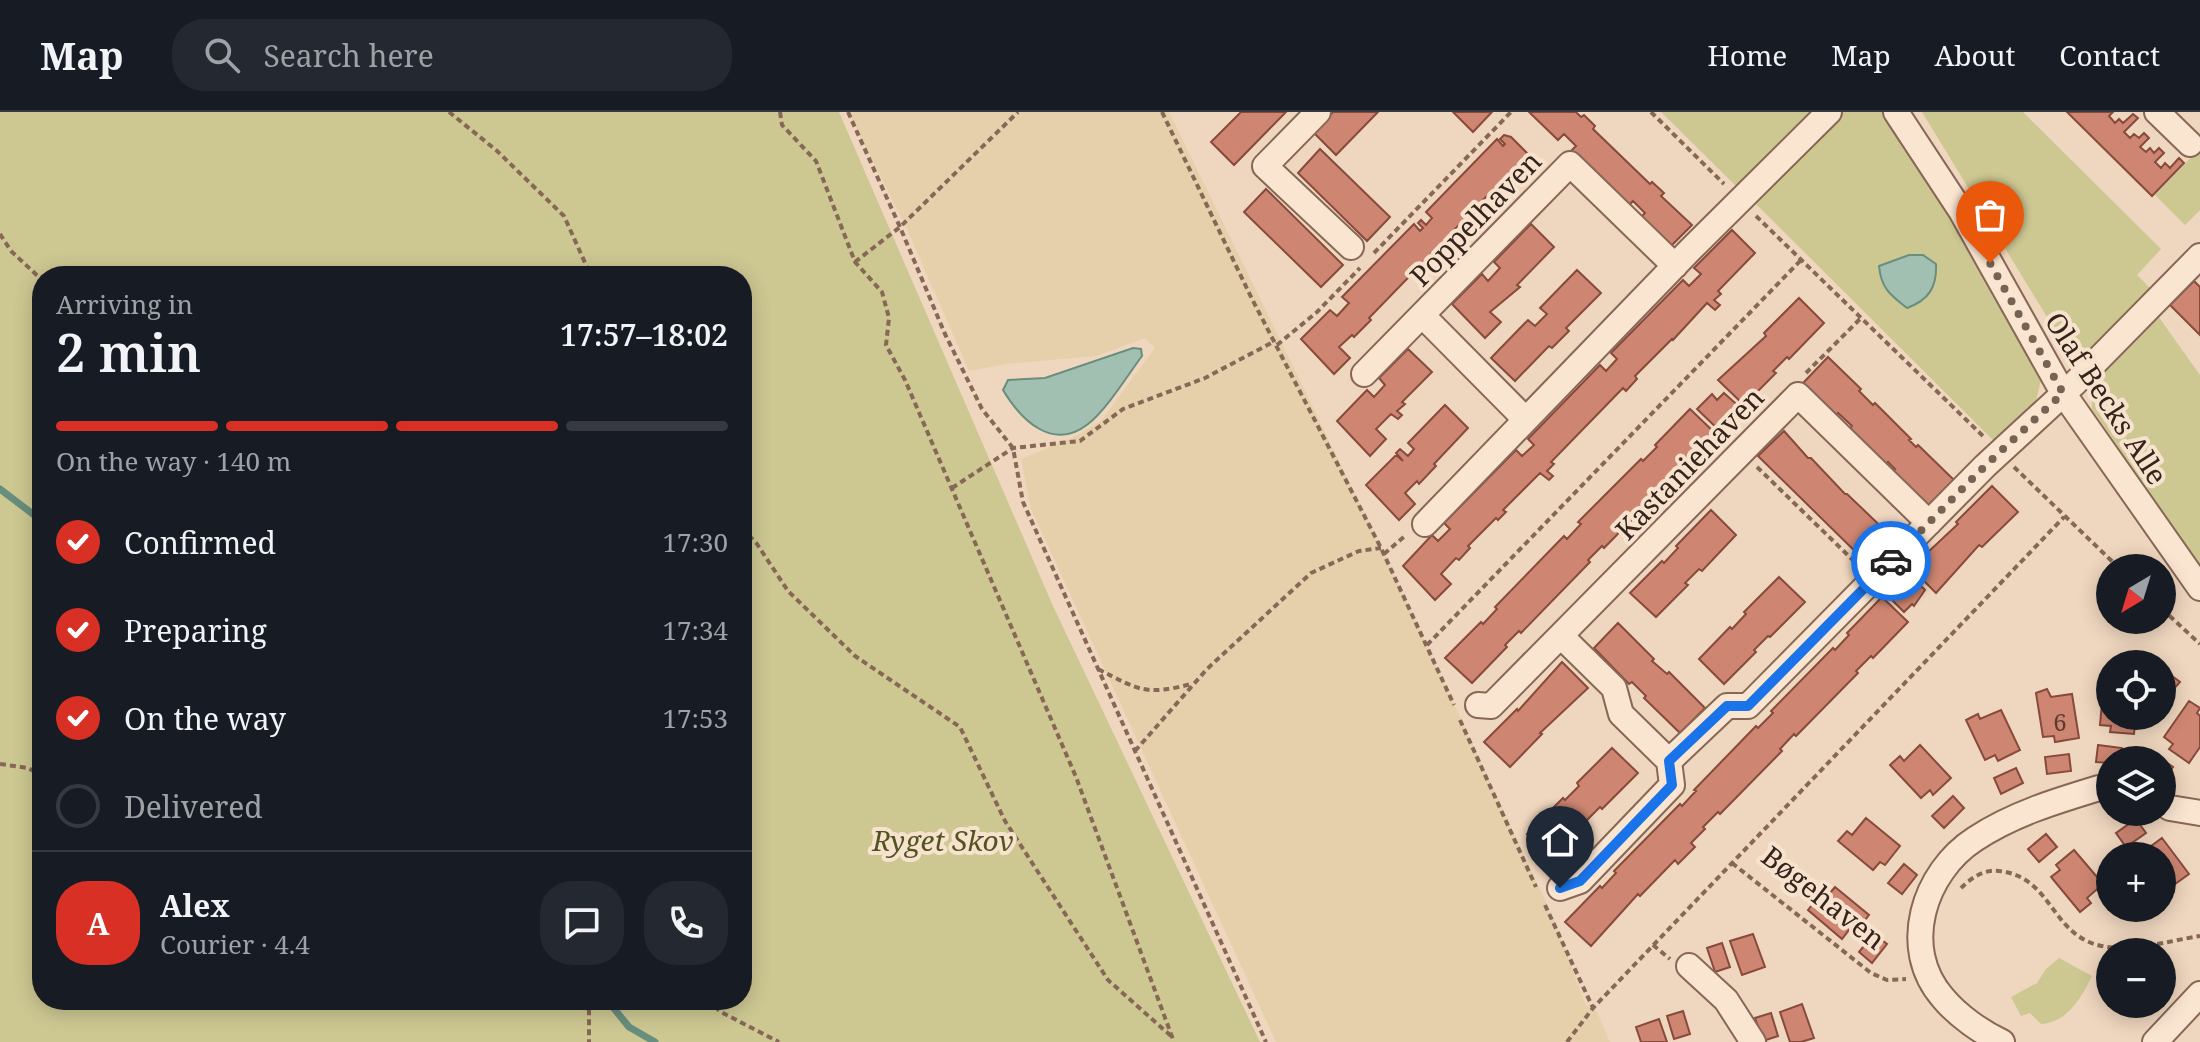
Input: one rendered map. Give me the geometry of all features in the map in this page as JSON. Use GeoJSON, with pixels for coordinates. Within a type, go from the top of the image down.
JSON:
{"type":"FeatureCollection","features":[{"type":"Feature","properties":{"kind":"street"},"geometry":{"type":"LineString","coordinates":[[1318,112],[1265,166],[1361,257]]}},
{"type":"Feature","properties":{"kind":"street"},"geometry":{"type":"LineString","coordinates":[[1425,524],[1829,112]]}},
{"type":"Feature","properties":{"kind":"street","name":"Olaf Becks Alle"},"geometry":{"type":"LineString","coordinates":[[1896,112],[1961,211],[2063,393],[2200,588]]}},
{"type":"Feature","properties":{"kind":"street"},"geometry":{"type":"LineString","coordinates":[[2157,112],[2190,144]]}},
{"type":"Feature","properties":{"kind":"street","name":"Poppelhaven"},"geometry":{"type":"LineString","coordinates":[[1364,374],[1570,164],[1675,266]]}},
{"type":"Feature","properties":{"kind":"street"},"geometry":{"type":"LineString","coordinates":[[1669,761],[1727,706],[1748,706],[1999,452],[2063,393],[2200,256]]}},
{"type":"Feature","properties":{"kind":"street","name":"Poppelhaven"},"geometry":{"type":"LineString","coordinates":[[1422,315],[1525,419]]}},
{"type":"Feature","properties":{"kind":"street","name":"Kastaniehaven"},"geometry":{"type":"LineString","coordinates":[[1478,705],[1491,706],[1798,395],[1929,523]]}},
{"type":"Feature","properties":{"kind":"street"},"geometry":{"type":"LineString","coordinates":[[1560,888],[1580,881],[1672,785],[1669,761],[1621,714],[1614,688],[1561,636]]}},
{"type":"Feature","properties":{"kind":"street","name":"Bøgehaven"},"geometry":{"type":"LineString","coordinates":[[1993,1040],[1941,997],[1928,973],[1920,944],[1921,916],[1930,888],[1948,861],[1974,839],[2037,807],[2096,789]]}},
{"type":"Feature","properties":{"kind":"street"},"geometry":{"type":"LineString","coordinates":[[2176,809],[2200,813]]}},
{"type":"Feature","properties":{"kind":"street"},"geometry":{"type":"LineString","coordinates":[[1689,966],[1726,1000],[1753,1042]]}},
{"type":"Feature","properties":{"kind":"street"},"geometry":{"type":"LineString","coordinates":[[2155,1042],[2200,994]]}},
{"type":"Feature","properties":{"kind":"path"},"geometry":{"type":"LineString","coordinates":[[449,112],[496,150],[564,216],[586,266]]}},
{"type":"Feature","properties":{"kind":"path"},"geometry":{"type":"LineString","coordinates":[[780,112],[782,125],[816,161],[855,262],[882,292],[889,318],[886,345],[905,380],[1076,777],[1173,1040]]}},
{"type":"Feature","properties":{"kind":"path"},"geometry":{"type":"LineString","coordinates":[[848,112],[945,334],[982,409],[1013,448],[1023,502],[1266,1042]]}},
{"type":"Feature","properties":{"kind":"path"},"geometry":{"type":"LineString","coordinates":[[855,262],[900,227],[1018,112]]}},
{"type":"Feature","properties":{"kind":"path"},"geometry":{"type":"LineString","coordinates":[[1162,112],[1252,299],[1384,554],[1593,1008]]}},
{"type":"Feature","properties":{"kind":"path"},"geometry":{"type":"LineString","coordinates":[[952,488],[1013,448],[1080,441],[1123,409],[1205,378],[1276,343],[1317,312],[1361,257],[1511,112]]}},
{"type":"Feature","properties":{"kind":"path"},"geometry":{"type":"LineString","coordinates":[[1651,112],[2104,554]]}},
{"type":"Feature","properties":{"kind":"path"},"geometry":{"type":"LineString","coordinates":[[0,234],[11,251],[32,271]]}},
{"type":"Feature","properties":{"kind":"path"},"geometry":{"type":"LineString","coordinates":[[1426,646],[1801,260]]}},
{"type":"Feature","properties":{"kind":"path"},"geometry":{"type":"LineString","coordinates":[[1798,395],[1799,380],[1861,318]]}},
{"type":"Feature","properties":{"kind":"path"},"geometry":{"type":"LineString","coordinates":[[1742,452],[1872,580]]}},
{"type":"Feature","properties":{"kind":"path"},"geometry":{"type":"LineString","coordinates":[[1567,1042],[1593,1008],[2064,517]]}},
{"type":"Feature","properties":{"kind":"path"},"geometry":{"type":"LineString","coordinates":[[1384,554],[1409,531],[1425,524]]}},
{"type":"Feature","properties":{"kind":"path"},"geometry":{"type":"LineString","coordinates":[[752,539],[788,591],[855,656],[960,727],[1005,821],[1108,980],[1173,1040]]}},
{"type":"Feature","properties":{"kind":"path"},"geometry":{"type":"LineString","coordinates":[[1134,751],[1193,684],[1311,573],[1359,551],[1381,548]]}},
{"type":"Feature","properties":{"kind":"path"},"geometry":{"type":"LineString","coordinates":[[2176,622],[2200,644]]}},
{"type":"Feature","properties":{"kind":"path"},"geometry":{"type":"LineString","coordinates":[[1098,669],[1152,692],[1193,684]]}},
{"type":"Feature","properties":{"kind":"path"},"geometry":{"type":"LineString","coordinates":[[0,764],[32,770]]}},
{"type":"Feature","properties":{"kind":"path","name":"Bøgehaven"},"geometry":{"type":"LineString","coordinates":[[1732,863],[1871,973],[1887,980],[1901,981],[1928,973]]}},
{"type":"Feature","properties":{"kind":"path"},"geometry":{"type":"LineString","coordinates":[[1952,897],[1969,880],[1990,870],[2016,872],[2040,890],[2068,928],[2090,942],[2120,947],[2200,936]]}},
{"type":"Feature","properties":{"kind":"path"},"geometry":{"type":"LineString","coordinates":[[589,1010],[589,1042]]}},
{"type":"Feature","properties":{"kind":"path"},"geometry":{"type":"LineString","coordinates":[[719,1010],[779,1042]]}},
{"type":"Feature","properties":{"kind":"shaded area"},"geometry":{"type":"Polygon","coordinates":[[[848,112],[1169,112],[1384,553],[1556,924],[1585,1004],[1597,1012],[1610,1042],[1276,1042],[1031,509],[1021,459],[1074,437],[1101,421],[1155,348],[1145,338],[1096,356],[1006,364],[969,371],[906,227],[848,112]]]}},
{"type":"Feature","properties":{"kind":"shaded area"},"geometry":{"type":"Polygon","coordinates":[[[1909,255],[1923,255],[1936,264],[1936,272],[1933,286],[1926,297],[1907,308],[1887,290],[1879,266],[1909,255]]]}},
{"type":"Feature","properties":{"kind":"shaded area"},"geometry":{"type":"Polygon","coordinates":[[[1133,348],[1141,349],[1142,356],[1102,410],[1075,432],[1062,435],[1039,429],[1019,412],[1003,390],[1008,380],[1045,378],[1133,348]]]}},
{"type":"Feature","properties":{"kind":"green space","name":"Ryget Skov"},"geometry":{"type":"Polygon","coordinates":[[[0,112],[839,112],[1053,606],[1260,1042],[0,1042],[0,112]]]}},
{"type":"Feature","properties":{"kind":"green space"},"geometry":{"type":"Polygon","coordinates":[[[1661,112],[1817,112],[1738,188],[1661,112]]]}},
{"type":"Feature","properties":{"kind":"green space"},"geometry":{"type":"Polygon","coordinates":[[[1840,112],[1882,112],[1990,281],[2041,380],[2036,401],[1994,441],[1754,202],[1840,112]]]}},
{"type":"Feature","properties":{"kind":"green space"},"geometry":{"type":"Polygon","coordinates":[[[1922,112],[2023,112],[2161,249],[2137,275],[2154,292],[2086,358],[2072,358],[1922,112]]]}},
{"type":"Feature","properties":{"kind":"green space"},"geometry":{"type":"Polygon","coordinates":[[[2200,148],[2200,210],[2185,225],[2155,195],[2200,148]]]}},
{"type":"Feature","properties":{"kind":"green space"},"geometry":{"type":"Polygon","coordinates":[[[2158,316],[2200,375],[2200,566],[2092,409],[2091,386],[2158,316]]]}},
{"type":"Feature","properties":{"kind":"green space"},"geometry":{"type":"Polygon","coordinates":[[[2059,958],[2092,976],[2078,1000],[2066,1014],[2050,1022],[2041,1024],[2030,1013],[2021,1016],[2011,997],[2037,983],[2046,969],[2059,958]]]}},
{"type":"Feature","properties":{"kind":"building"},"geometry":{"type":"Polygon","coordinates":[[[1241,112],[1286,112],[1234,165],[1211,142],[1241,112]]]}},
{"type":"Feature","properties":{"kind":"building"},"geometry":{"type":"Polygon","coordinates":[[[1333,112],[1378,112],[1336,155],[1313,132],[1333,112]]]}},
{"type":"Feature","properties":{"kind":"building"},"geometry":{"type":"Polygon","coordinates":[[[1453,112],[1492,112],[1473,132],[1453,112]]]}},
{"type":"Feature","properties":{"kind":"building"},"geometry":{"type":"Polygon","coordinates":[[[1529,112],[1576,112],[1581,117],[1584,115],[1595,126],[1593,129],[1650,184],[1652,182],[1664,193],[1661,196],[1692,225],[1668,249],[1639,219],[1645,213],[1633,201],[1627,207],[1570,152],[1576,146],[1564,134],[1558,140],[1529,112]]]}},
{"type":"Feature","properties":{"kind":"building"},"geometry":{"type":"Polygon","coordinates":[[[2067,112],[2113,112],[2109,116],[2115,123],[2119,119],[2123,123],[2133,114],[2138,118],[2124,132],[2130,138],[2134,134],[2139,138],[2144,133],[2149,138],[2140,147],[2146,152],[2150,148],[2154,153],[2159,148],[2164,153],[2155,162],[2161,168],[2165,163],[2170,168],[2179,158],[2184,163],[2152,196],[2067,112]]]}},
{"type":"Feature","properties":{"kind":"building"},"geometry":{"type":"Polygon","coordinates":[[[1504,135],[1511,137],[1531,157],[1521,167],[1518,164],[1452,232],[1454,235],[1437,252],[1435,250],[1369,318],[1371,320],[1339,347],[1350,358],[1334,374],[1301,339],[1330,310],[1337,316],[1349,303],[1342,297],[1414,224],[1420,231],[1423,228],[1418,223],[1421,220],[1426,225],[1432,218],[1426,212],[1497,139],[1503,146],[1505,144],[1500,139],[1504,135]]]}},
{"type":"Feature","properties":{"kind":"building"},"geometry":{"type":"Polygon","coordinates":[[[1320,149],[1390,217],[1367,241],[1298,173],[1320,149]]]}},
{"type":"Feature","properties":{"kind":"building"},"geometry":{"type":"Polygon","coordinates":[[[1266,189],[1343,265],[1321,287],[1244,212],[1266,189]]]}},
{"type":"Feature","properties":{"kind":"building"},"geometry":{"type":"Polygon","coordinates":[[[1531,224],[1554,247],[1517,285],[1520,287],[1490,312],[1501,322],[1485,338],[1452,304],[1482,274],[1488,281],[1500,268],[1494,262],[1531,224]]]}},
{"type":"Feature","properties":{"kind":"building"},"geometry":{"type":"Polygon","coordinates":[[[1732,230],[1755,253],[1718,291],[1721,294],[1714,300],[1720,305],[1715,310],[1707,303],[1635,376],[1637,379],[1626,391],[1623,388],[1551,462],[1554,464],[1547,471],[1553,476],[1549,480],[1540,473],[1503,510],[1506,512],[1468,546],[1470,548],[1459,560],[1456,558],[1441,574],[1451,584],[1435,600],[1403,566],[1432,535],[1438,541],[1450,529],[1444,523],[1516,450],[1522,456],[1534,445],[1528,439],[1600,365],[1606,371],[1617,359],[1611,353],[1683,280],[1689,286],[1701,274],[1694,268],[1732,230]]]}},
{"type":"Feature","properties":{"kind":"building"},"geometry":{"type":"Polygon","coordinates":[[[1577,270],[1601,293],[1566,328],[1569,331],[1552,348],[1549,346],[1515,381],[1491,358],[1528,320],[1535,326],[1547,314],[1540,308],[1577,270]]]}},
{"type":"Feature","properties":{"kind":"building"},"geometry":{"type":"Polygon","coordinates":[[[2194,281],[2200,287],[2200,335],[2170,305],[2194,281]]]}},
{"type":"Feature","properties":{"kind":"building"},"geometry":{"type":"Polygon","coordinates":[[[1799,298],[1824,323],[1773,371],[1776,373],[1744,405],[1718,380],[1766,336],[1764,333],[1799,298]]]}},
{"type":"Feature","properties":{"kind":"building"},"geometry":{"type":"Polygon","coordinates":[[[1408,349],[1432,372],[1402,402],[1405,404],[1397,411],[1402,415],[1398,419],[1391,414],[1376,429],[1386,439],[1370,456],[1337,421],[1367,390],[1374,397],[1385,385],[1379,378],[1408,349]]]}},
{"type":"Feature","properties":{"kind":"building"},"geometry":{"type":"Polygon","coordinates":[[[1828,357],[1916,447],[1918,445],[1954,480],[1929,506],[1893,471],[1895,469],[1888,462],[1886,464],[1850,429],[1852,426],[1803,383],[1828,357]]]}},
{"type":"Feature","properties":{"kind":"building"},"geometry":{"type":"Polygon","coordinates":[[[1724,393],[1744,411],[1723,434],[1697,409],[1712,394],[1717,400],[1724,393]]]}},
{"type":"Feature","properties":{"kind":"building"},"geometry":{"type":"Polygon","coordinates":[[[1445,405],[1468,428],[1419,484],[1417,481],[1405,493],[1415,504],[1399,520],[1366,485],[1396,455],[1403,461],[1396,453],[1400,449],[1408,456],[1414,449],[1408,443],[1445,405]]]}},
{"type":"Feature","properties":{"kind":"building"},"geometry":{"type":"Polygon","coordinates":[[[1690,409],[1716,434],[1664,482],[1667,484],[1604,548],[1602,546],[1588,560],[1590,562],[1521,633],[1519,631],[1505,645],[1507,647],[1472,683],[1445,658],[1481,622],[1483,624],[1497,609],[1495,607],[1564,536],[1567,539],[1581,524],[1578,522],[1657,447],[1655,445],[1690,409]]]}},
{"type":"Feature","properties":{"kind":"building"},"geometry":{"type":"Polygon","coordinates":[[[1784,431],[1808,458],[1893,538],[1868,564],[1758,456],[1784,431]]]}},
{"type":"Feature","properties":{"kind":"building"},"geometry":{"type":"Polygon","coordinates":[[[1992,486],[2018,512],[1982,547],[1979,545],[1936,593],[1911,568],[1958,524],[1956,522],[1992,486]]]}},
{"type":"Feature","properties":{"kind":"building"},"geometry":{"type":"Polygon","coordinates":[[[1711,510],[1736,535],[1702,571],[1699,569],[1685,583],[1688,585],[1656,617],[1630,593],[1662,561],[1664,563],[1711,510]]]}},
{"type":"Feature","properties":{"kind":"building"},"geometry":{"type":"Polygon","coordinates":[[[1905,571],[1925,590],[1914,606],[1912,604],[1904,612],[1884,592],[1905,571]]]}},
{"type":"Feature","properties":{"kind":"building"},"geometry":{"type":"Polygon","coordinates":[[[1779,577],[1805,602],[1754,650],[1756,652],[1724,684],[1699,659],[1730,627],[1732,629],[1746,614],[1744,612],[1779,577]]]}},
{"type":"Feature","properties":{"kind":"building"},"geometry":{"type":"Polygon","coordinates":[[[1882,597],[1908,622],[1856,671],[1858,673],[1796,736],[1794,734],[1780,749],[1782,751],[1720,814],[1718,812],[1703,827],[1705,829],[1691,843],[1695,847],[1678,864],[1675,860],[1640,896],[1638,894],[1591,946],[1565,922],[1600,886],[1602,888],[1616,873],[1614,871],[1680,804],[1682,806],[1833,648],[1835,650],[1882,597]]]}},
{"type":"Feature","properties":{"kind":"building"},"geometry":{"type":"Polygon","coordinates":[[[1618,623],[1654,659],[1652,661],[1667,674],[1669,672],[1705,708],[1680,733],[1632,682],[1629,684],[1594,648],[1618,623]]]}},
{"type":"Feature","properties":{"kind":"building"},"geometry":{"type":"Polygon","coordinates":[[[1562,662],[1588,688],[1540,733],[1510,767],[1484,742],[1518,711],[1562,662]]]}},
{"type":"Feature","properties":{"kind":"building"},"geometry":{"type":"Polygon","coordinates":[[[2047,689],[2051,697],[2072,694],[2079,738],[2055,742],[2054,736],[2043,737],[2036,693],[2047,689]]]}},
{"type":"Feature","properties":{"kind":"building"},"geometry":{"type":"Polygon","coordinates":[[[2189,701],[2200,708],[2197,713],[2200,716],[2200,747],[2189,763],[2176,754],[2176,746],[2171,746],[2173,744],[2164,737],[2169,730],[2176,730],[2176,720],[2189,701]]]}},
{"type":"Feature","properties":{"kind":"building"},"geometry":{"type":"Polygon","coordinates":[[[2001,710],[2020,750],[1998,761],[1995,755],[1985,760],[1966,720],[1978,714],[1980,719],[2001,710]]]}},
{"type":"Feature","properties":{"kind":"building"},"geometry":{"type":"Polygon","coordinates":[[[2110,730],[2134,730],[2134,734],[2110,730]]]}},
{"type":"Feature","properties":{"kind":"building"},"geometry":{"type":"Polygon","coordinates":[[[1920,745],[1951,778],[1933,795],[1930,790],[1921,798],[1890,765],[1900,756],[1904,761],[1920,745]]]}},
{"type":"Feature","properties":{"kind":"building"},"geometry":{"type":"Polygon","coordinates":[[[1612,748],[1638,773],[1586,821],[1588,823],[1553,859],[1544,851],[1543,857],[1538,857],[1535,851],[1542,848],[1527,834],[1579,786],[1577,783],[1612,748]]]}},
{"type":"Feature","properties":{"kind":"building"},"geometry":{"type":"Polygon","coordinates":[[[2069,754],[2071,771],[2047,774],[2045,757],[2069,754]]]}},
{"type":"Feature","properties":{"kind":"building"},"geometry":{"type":"Polygon","coordinates":[[[2016,768],[2023,783],[2001,794],[1994,778],[2016,768]]]}},
{"type":"Feature","properties":{"kind":"building"},"geometry":{"type":"Polygon","coordinates":[[[1953,796],[1964,808],[1944,828],[1932,816],[1953,796]]]}},
{"type":"Feature","properties":{"kind":"building"},"geometry":{"type":"Polygon","coordinates":[[[1866,818],[1900,846],[1885,865],[1880,862],[1873,870],[1838,841],[1847,831],[1852,835],[1866,818]]]}},
{"type":"Feature","properties":{"kind":"building"},"geometry":{"type":"Polygon","coordinates":[[[2126,826],[2141,826],[2146,833],[2133,842],[2122,842],[2116,833],[2126,826]]]}},
{"type":"Feature","properties":{"kind":"building"},"geometry":{"type":"Polygon","coordinates":[[[2046,834],[2057,847],[2039,862],[2028,849],[2046,834]]]}},
{"type":"Feature","properties":{"kind":"building"},"geometry":{"type":"Polygon","coordinates":[[[2074,850],[2096,876],[2096,890],[2087,898],[2091,903],[2080,912],[2051,877],[2060,870],[2056,865],[2074,850]]]}},
{"type":"Feature","properties":{"kind":"building"},"geometry":{"type":"Polygon","coordinates":[[[2176,857],[2189,874],[2176,883],[2176,857]]]}},
{"type":"Feature","properties":{"kind":"building"},"geometry":{"type":"Polygon","coordinates":[[[1904,864],[1917,875],[1902,894],[1888,883],[1904,864]]]}},
{"type":"Feature","properties":{"kind":"building"},"geometry":{"type":"Polygon","coordinates":[[[1835,887],[1869,915],[1854,934],[1849,930],[1842,939],[1808,910],[1816,900],[1821,904],[1835,887]]]}},
{"type":"Feature","properties":{"kind":"building"},"geometry":{"type":"Polygon","coordinates":[[[1753,934],[1765,967],[1742,975],[1730,941],[1753,934]]]}},
{"type":"Feature","properties":{"kind":"building"},"geometry":{"type":"Polygon","coordinates":[[[1874,934],[1887,944],[1872,963],[1859,952],[1874,934]]]}},
{"type":"Feature","properties":{"kind":"building"},"geometry":{"type":"Polygon","coordinates":[[[1722,943],[1730,967],[1715,972],[1707,948],[1722,943]]]}},
{"type":"Feature","properties":{"kind":"building"},"geometry":{"type":"Polygon","coordinates":[[[1802,1004],[1814,1038],[1790,1042],[1780,1012],[1802,1004]]]}},
{"type":"Feature","properties":{"kind":"building"},"geometry":{"type":"Polygon","coordinates":[[[1683,1011],[1690,1034],[1674,1039],[1667,1016],[1683,1011]]]}},
{"type":"Feature","properties":{"kind":"building"},"geometry":{"type":"Polygon","coordinates":[[[1771,1013],[1778,1036],[1763,1041],[1755,1018],[1771,1013]]]}},
{"type":"Feature","properties":{"kind":"building"},"geometry":{"type":"Polygon","coordinates":[[[1659,1019],[1667,1042],[1641,1042],[1636,1027],[1659,1019]]]}},
{"type":"Feature","properties":{"kind":"waterway"},"geometry":{"type":"LineString","coordinates":[[0,489],[32,513]]}},
{"type":"Feature","properties":{"kind":"waterway"},"geometry":{"type":"LineString","coordinates":[[615,1010],[629,1027],[655,1042]]}},
{"type":"Feature","properties":{"kind":"way so far"},"geometry":{"type":"LineString","coordinates":[[1891,561],[2063,393],[1990,263]]}},
{"type":"Feature","properties":{"kind":"route"},"geometry":{"type":"LineString","coordinates":[[1560,888],[1580,881],[1672,785],[1669,761],[1727,706],[1748,706],[1891,561]]}}]}
